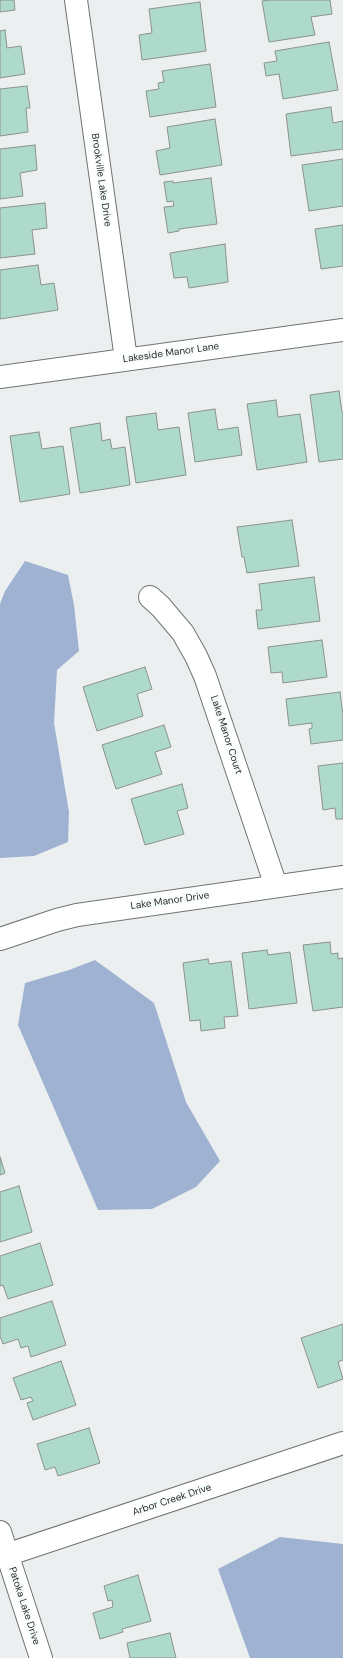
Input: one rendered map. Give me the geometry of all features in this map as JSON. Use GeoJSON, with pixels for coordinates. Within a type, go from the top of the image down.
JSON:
{"type":"FeatureCollection","features":[{"type":"Feature","properties":{"kind":"street","name":"Brookville Lake Drive"},"geometry":{"type":"LineString","coordinates":[[76,0],[126,359]]}},
{"type":"Feature","properties":{"kind":"street","name":"Lakeside Manor Lane"},"geometry":{"type":"LineString","coordinates":[[0,377],[343,330]]}},
{"type":"Feature","properties":{"kind":"street","name":"Lake Manor Court"},"geometry":{"type":"LineString","coordinates":[[150,597],[161,607],[183,633],[205,676],[276,886]]}},
{"type":"Feature","properties":{"kind":"street","name":"Lake Manor Drive"},"geometry":{"type":"LineString","coordinates":[[0,939],[77,914],[343,878]]}},
{"type":"Feature","properties":{"kind":"street","name":"Arbor Creek Drive"},"geometry":{"type":"LineString","coordinates":[[4,1556],[343,1443]]}},
{"type":"Feature","properties":{"kind":"street","name":"Patoka Lake Drive"},"geometry":{"type":"LineString","coordinates":[[0,1532],[4,1556],[41,1658]]}},
{"type":"Feature","properties":{"kind":"water"},"geometry":{"type":"Polygon","coordinates":[[[25,561],[68,575],[74,605],[79,651],[57,670],[54,723],[69,812],[68,842],[34,856],[0,858],[0,604],[5,591],[25,561]]]}},
{"type":"Feature","properties":{"kind":"water"},"geometry":{"type":"Polygon","coordinates":[[[95,960],[154,1003],[186,1102],[220,1161],[196,1187],[152,1209],[98,1210],[18,1025],[25,983],[69,970],[95,960]]]}},
{"type":"Feature","properties":{"kind":"water"},"geometry":{"type":"Polygon","coordinates":[[[280,1537],[343,1544],[343,1658],[250,1658],[218,1569],[280,1537]]]}},
{"type":"Feature","properties":{"kind":"building"},"geometry":{"type":"Polygon","coordinates":[[[0,0],[14,0],[15,10],[0,12],[0,0]]]}},
{"type":"Feature","properties":{"kind":"building"},"geometry":{"type":"Polygon","coordinates":[[[330,0],[332,14],[311,17],[315,35],[269,42],[262,1],[330,0]]]}},
{"type":"Feature","properties":{"kind":"building"},"geometry":{"type":"Polygon","coordinates":[[[200,2],[206,51],[142,60],[139,35],[152,33],[149,9],[200,2]]]}},
{"type":"Feature","properties":{"kind":"building"},"geometry":{"type":"Polygon","coordinates":[[[5,30],[7,48],[21,46],[25,74],[0,78],[0,31],[5,30]]]}},
{"type":"Feature","properties":{"kind":"building"},"geometry":{"type":"Polygon","coordinates":[[[329,42],[338,90],[283,99],[279,74],[266,76],[264,63],[277,61],[275,51],[329,42]]]}},
{"type":"Feature","properties":{"kind":"building"},"geometry":{"type":"Polygon","coordinates":[[[210,64],[216,107],[150,117],[146,91],[159,89],[158,83],[164,82],[162,71],[210,64]]]}},
{"type":"Feature","properties":{"kind":"building"},"geometry":{"type":"Polygon","coordinates":[[[27,86],[30,108],[26,108],[28,132],[0,136],[0,89],[27,86]]]}},
{"type":"Feature","properties":{"kind":"building"},"geometry":{"type":"Polygon","coordinates":[[[331,107],[333,123],[343,121],[343,149],[291,156],[286,114],[331,107]]]}},
{"type":"Feature","properties":{"kind":"building"},"geometry":{"type":"Polygon","coordinates":[[[215,119],[222,165],[160,175],[156,151],[170,148],[167,127],[215,119]]]}},
{"type":"Feature","properties":{"kind":"building"},"geometry":{"type":"Polygon","coordinates":[[[35,145],[37,170],[20,173],[23,196],[0,199],[0,149],[35,145]]]}},
{"type":"Feature","properties":{"kind":"building"},"geometry":{"type":"Polygon","coordinates":[[[343,159],[343,206],[309,211],[302,165],[343,159]]]}},
{"type":"Feature","properties":{"kind":"building"},"geometry":{"type":"Polygon","coordinates":[[[211,178],[217,224],[179,229],[179,231],[168,233],[164,207],[174,206],[173,201],[167,202],[164,182],[173,181],[173,183],[211,178]]]}},
{"type":"Feature","properties":{"kind":"building"},"geometry":{"type":"Polygon","coordinates":[[[45,203],[47,228],[32,230],[35,254],[0,258],[0,208],[45,203]]]}},
{"type":"Feature","properties":{"kind":"building"},"geometry":{"type":"Polygon","coordinates":[[[343,225],[343,266],[321,269],[315,229],[343,225]]]}},
{"type":"Feature","properties":{"kind":"building"},"geometry":{"type":"Polygon","coordinates":[[[225,244],[228,282],[189,288],[187,277],[174,278],[170,253],[225,244]]]}},
{"type":"Feature","properties":{"kind":"building"},"geometry":{"type":"Polygon","coordinates":[[[38,265],[41,285],[54,283],[58,310],[0,319],[0,270],[38,265]]]}},
{"type":"Feature","properties":{"kind":"building"},"geometry":{"type":"Polygon","coordinates":[[[339,391],[343,412],[343,459],[319,462],[310,395],[339,391]]]}},
{"type":"Feature","properties":{"kind":"building"},"geometry":{"type":"Polygon","coordinates":[[[276,400],[278,417],[300,414],[307,462],[257,470],[247,404],[276,400]]]}},
{"type":"Feature","properties":{"kind":"building"},"geometry":{"type":"Polygon","coordinates":[[[215,409],[218,430],[238,427],[242,455],[195,462],[188,413],[215,409]]]}},
{"type":"Feature","properties":{"kind":"building"},"geometry":{"type":"Polygon","coordinates":[[[156,413],[158,430],[179,427],[186,475],[136,483],[126,417],[156,413]]]}},
{"type":"Feature","properties":{"kind":"building"},"geometry":{"type":"Polygon","coordinates":[[[100,423],[102,441],[110,439],[112,449],[125,447],[130,485],[80,493],[70,428],[100,423]]]}},
{"type":"Feature","properties":{"kind":"building"},"geometry":{"type":"Polygon","coordinates":[[[39,432],[42,449],[63,446],[70,494],[20,502],[10,436],[39,432]]]}},
{"type":"Feature","properties":{"kind":"building"},"geometry":{"type":"Polygon","coordinates":[[[292,520],[299,566],[247,573],[244,557],[242,557],[237,527],[292,520]]]}},
{"type":"Feature","properties":{"kind":"building"},"geometry":{"type":"Polygon","coordinates":[[[314,577],[320,621],[258,629],[256,610],[262,610],[259,584],[314,577]]]}},
{"type":"Feature","properties":{"kind":"building"},"geometry":{"type":"Polygon","coordinates":[[[322,640],[327,677],[283,683],[282,672],[271,673],[268,647],[322,640]]]}},
{"type":"Feature","properties":{"kind":"building"},"geometry":{"type":"Polygon","coordinates":[[[145,667],[152,689],[137,694],[143,716],[97,731],[83,687],[145,667]]]}},
{"type":"Feature","properties":{"kind":"building"},"geometry":{"type":"Polygon","coordinates":[[[340,692],[343,715],[343,740],[311,744],[309,729],[312,728],[312,723],[289,726],[286,699],[340,692]]]}},
{"type":"Feature","properties":{"kind":"building"},"geometry":{"type":"Polygon","coordinates":[[[164,725],[171,747],[155,752],[162,774],[116,789],[102,745],[164,725]]]}},
{"type":"Feature","properties":{"kind":"building"},"geometry":{"type":"Polygon","coordinates":[[[343,763],[343,819],[336,819],[335,808],[323,810],[318,766],[343,763]]]}},
{"type":"Feature","properties":{"kind":"building"},"geometry":{"type":"Polygon","coordinates":[[[182,784],[188,808],[177,811],[184,834],[145,845],[131,799],[182,784]]]}},
{"type":"Feature","properties":{"kind":"building"},"geometry":{"type":"Polygon","coordinates":[[[330,942],[331,954],[338,953],[338,959],[343,958],[343,1007],[313,1011],[303,945],[330,942]]]}},
{"type":"Feature","properties":{"kind":"building"},"geometry":{"type":"Polygon","coordinates":[[[267,950],[268,955],[290,952],[297,1003],[249,1009],[242,953],[267,950]]]}},
{"type":"Feature","properties":{"kind":"building"},"geometry":{"type":"Polygon","coordinates":[[[208,959],[209,964],[231,961],[238,1016],[224,1017],[225,1028],[201,1031],[200,1020],[190,1021],[183,963],[208,959]]]}},
{"type":"Feature","properties":{"kind":"building"},"geometry":{"type":"Polygon","coordinates":[[[0,1157],[5,1173],[0,1175],[0,1157]]]}},
{"type":"Feature","properties":{"kind":"building"},"geometry":{"type":"Polygon","coordinates":[[[19,1186],[32,1232],[0,1242],[0,1192],[19,1186]]]}},
{"type":"Feature","properties":{"kind":"building"},"geometry":{"type":"Polygon","coordinates":[[[40,1243],[53,1285],[8,1299],[3,1285],[0,1286],[0,1256],[40,1243]]]}},
{"type":"Feature","properties":{"kind":"building"},"geometry":{"type":"Polygon","coordinates":[[[52,1301],[66,1345],[31,1357],[28,1346],[21,1348],[18,1339],[3,1344],[0,1336],[0,1318],[52,1301]]]}},
{"type":"Feature","properties":{"kind":"building"},"geometry":{"type":"Polygon","coordinates":[[[343,1324],[343,1360],[338,1362],[343,1379],[318,1388],[301,1338],[343,1324]]]}},
{"type":"Feature","properties":{"kind":"building"},"geometry":{"type":"Polygon","coordinates":[[[61,1361],[76,1405],[33,1420],[27,1403],[33,1401],[31,1397],[21,1400],[13,1378],[61,1361]]]}},
{"type":"Feature","properties":{"kind":"building"},"geometry":{"type":"Polygon","coordinates":[[[89,1428],[100,1463],[58,1476],[55,1467],[45,1470],[37,1444],[89,1428]]]}},
{"type":"Feature","properties":{"kind":"building"},"geometry":{"type":"Polygon","coordinates":[[[138,1575],[151,1621],[122,1629],[123,1632],[100,1639],[93,1613],[113,1607],[112,1600],[108,1601],[104,1586],[138,1575]]]}},
{"type":"Feature","properties":{"kind":"building"},"geometry":{"type":"Polygon","coordinates":[[[170,1633],[176,1658],[130,1658],[127,1643],[170,1633]]]}}]}
